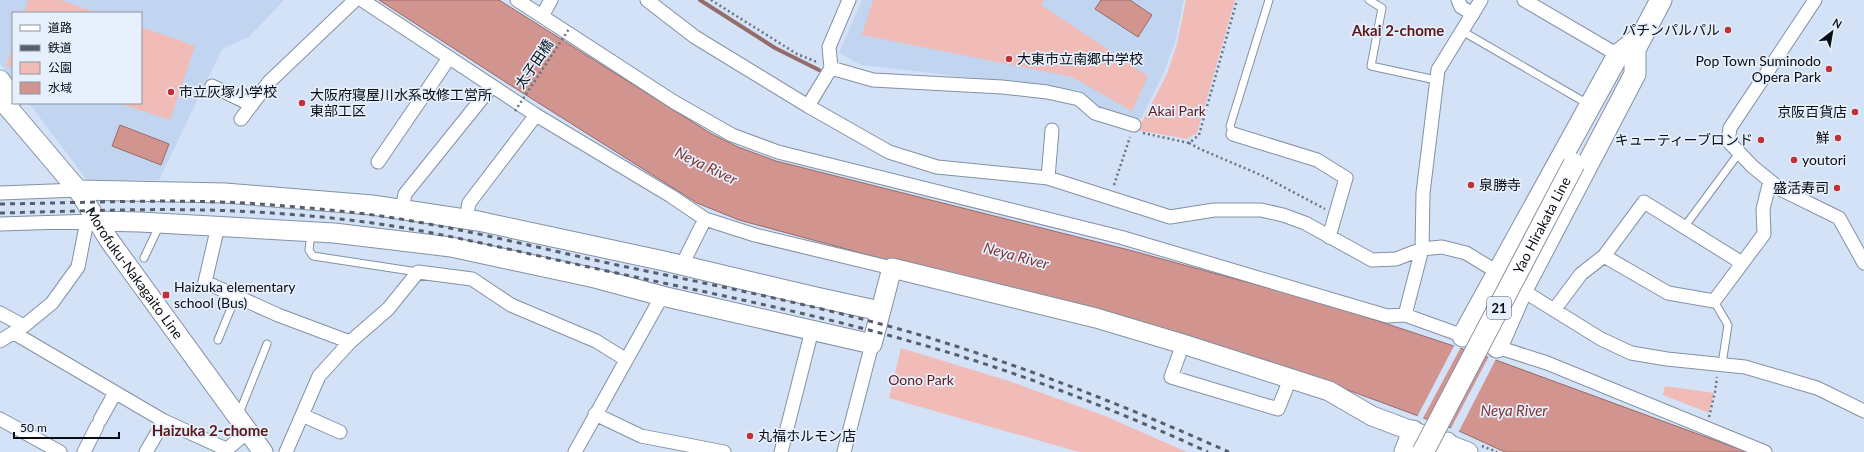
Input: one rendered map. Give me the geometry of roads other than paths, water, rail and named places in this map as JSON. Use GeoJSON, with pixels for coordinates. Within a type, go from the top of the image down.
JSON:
{"type":"FeatureCollection","features":[{"type":"Feature","properties":{"kind":"main road","name":"Yao Hirakata Line"},"geometry":{"type":"LineString","coordinates":[[1423,452],[1574,164],[1632,46],[1661,0]]}},
{"type":"Feature","properties":{"kind":"main road"},"geometry":{"type":"LineString","coordinates":[[1463,336],[1590,105],[1632,46]]}},
{"type":"Feature","properties":{"kind":"main road"},"geometry":{"type":"LineString","coordinates":[[1497,347],[1522,290],[1635,74],[1632,46]]}},
{"type":"Feature","properties":{"kind":"main road"},"geometry":{"type":"LineString","coordinates":[[1405,452],[1413,431]]}},
{"type":"Feature","properties":{"kind":"street"},"geometry":{"type":"LineString","coordinates":[[241,119],[269,82],[355,0]]}},
{"type":"Feature","properties":{"kind":"street"},"geometry":{"type":"LineString","coordinates":[[362,0],[536,115],[671,196],[705,219],[755,235],[1096,318],[1183,344],[1329,391],[1372,416],[1413,431],[1445,448],[1468,452]]}},
{"type":"Feature","properties":{"kind":"street"},"geometry":{"type":"LineString","coordinates":[[518,0],[674,102],[732,135],[778,152],[1120,237],[1387,316],[1405,315],[1546,363],[1765,452]]}},
{"type":"Feature","properties":{"kind":"street"},"geometry":{"type":"LineString","coordinates":[[542,16],[551,0]]}},
{"type":"Feature","properties":{"kind":"street"},"geometry":{"type":"LineString","coordinates":[[647,0],[695,37],[808,106],[889,152],[937,166],[1048,178],[1170,216],[1214,210],[1261,210],[1283,215],[1305,223],[1372,260],[1396,259],[1422,249],[1442,247],[1466,253],[1499,273]]}},
{"type":"Feature","properties":{"kind":"street"},"geometry":{"type":"LineString","coordinates":[[808,106],[830,69],[829,47],[849,0]]}},
{"type":"Feature","properties":{"kind":"street"},"geometry":{"type":"LineString","coordinates":[[1458,0],[1461,7],[1472,14]]}},
{"type":"Feature","properties":{"kind":"street"},"geometry":{"type":"LineString","coordinates":[[1405,315],[1422,249],[1423,193],[1438,70],[1481,0]]}},
{"type":"Feature","properties":{"kind":"street"},"geometry":{"type":"LineString","coordinates":[[1524,0],[1632,46]]}},
{"type":"Feature","properties":{"kind":"street"},"geometry":{"type":"LineString","coordinates":[[1815,0],[1730,128],[1728,141],[1739,153],[1780,189],[1839,218],[1864,263]]}},
{"type":"Feature","properties":{"kind":"street"},"geometry":{"type":"LineString","coordinates":[[378,162],[449,58]]}},
{"type":"Feature","properties":{"kind":"street"},"geometry":{"type":"LineString","coordinates":[[830,69],[873,80],[1002,87],[1048,92],[1079,99],[1095,113],[1133,128]]}},
{"type":"Feature","properties":{"kind":"street"},"geometry":{"type":"LineString","coordinates":[[0,80],[12,97]]}},
{"type":"Feature","properties":{"kind":"street"},"geometry":{"type":"LineString","coordinates":[[212,86],[252,105]]}},
{"type":"Feature","properties":{"kind":"street"},"geometry":{"type":"LineString","coordinates":[[402,209],[405,194],[492,86]]}},
{"type":"Feature","properties":{"kind":"street","name":"Morofuku-Nakagaito Line"},"geometry":{"type":"LineString","coordinates":[[0,98],[78,190],[92,221],[263,452]]}},
{"type":"Feature","properties":{"kind":"street"},"geometry":{"type":"LineString","coordinates":[[18,104],[44,151]]}},
{"type":"Feature","properties":{"kind":"street"},"geometry":{"type":"LineString","coordinates":[[0,115],[44,151]]}},
{"type":"Feature","properties":{"kind":"street"},"geometry":{"type":"LineString","coordinates":[[466,219],[469,203],[536,115]]}},
{"type":"Feature","properties":{"kind":"street"},"geometry":{"type":"LineString","coordinates":[[1048,178],[1052,130]]}},
{"type":"Feature","properties":{"kind":"street"},"geometry":{"type":"LineString","coordinates":[[1233,134],[1317,160],[1346,178],[1330,237]]}},
{"type":"Feature","properties":{"kind":"street"},"geometry":{"type":"LineString","coordinates":[[1604,256],[1668,293],[1714,302],[1764,234],[1762,209],[1770,181]]}},
{"type":"Feature","properties":{"kind":"street"},"geometry":{"type":"LineString","coordinates":[[0,193],[78,190],[225,193],[372,205],[466,219],[682,265],[816,297],[880,310]]}},
{"type":"Feature","properties":{"kind":"street"},"geometry":{"type":"LineString","coordinates":[[1554,310],[1581,274],[1604,256],[1644,202],[1685,226],[1742,263]]}},
{"type":"Feature","properties":{"kind":"street"},"geometry":{"type":"LineString","coordinates":[[682,265],[705,219]]}},
{"type":"Feature","properties":{"kind":"street"},"geometry":{"type":"LineString","coordinates":[[0,341],[19,330],[52,303],[78,267],[92,221]]}},
{"type":"Feature","properties":{"kind":"street"},"geometry":{"type":"LineString","coordinates":[[0,224],[92,221],[160,223],[311,232],[451,247],[595,278],[662,296],[872,344]]}},
{"type":"Feature","properties":{"kind":"street"},"geometry":{"type":"LineString","coordinates":[[218,226],[205,282],[278,315],[350,342]]}},
{"type":"Feature","properties":{"kind":"street"},"geometry":{"type":"LineString","coordinates":[[844,452],[892,268]]}},
{"type":"Feature","properties":{"kind":"street"},"geometry":{"type":"LineString","coordinates":[[286,452],[319,376],[350,342],[388,309],[418,272],[472,279],[511,304],[596,341],[625,359]]}},
{"type":"Feature","properties":{"kind":"street"},"geometry":{"type":"LineString","coordinates":[[1522,290],[1601,339],[1631,353],[1745,367],[1817,388],[1864,411]]}},
{"type":"Feature","properties":{"kind":"street"},"geometry":{"type":"LineString","coordinates":[[575,452],[625,359],[662,296]]}},
{"type":"Feature","properties":{"kind":"street"},"geometry":{"type":"LineString","coordinates":[[0,313],[19,330],[115,393],[164,421],[225,450],[242,425]]}},
{"type":"Feature","properties":{"kind":"street"},"geometry":{"type":"LineString","coordinates":[[780,452],[812,330]]}},
{"type":"Feature","properties":{"kind":"street"},"geometry":{"type":"LineString","coordinates":[[1183,344],[1171,377],[1278,409],[1290,379]]}},
{"type":"Feature","properties":{"kind":"street"},"geometry":{"type":"LineString","coordinates":[[84,452],[115,393]]}},
{"type":"Feature","properties":{"kind":"street"},"geometry":{"type":"LineString","coordinates":[[595,414],[641,436],[724,452]]}},
{"type":"Feature","properties":{"kind":"street"},"geometry":{"type":"LineString","coordinates":[[302,415],[340,432]]}},
{"type":"Feature","properties":{"kind":"street"},"geometry":{"type":"LineString","coordinates":[[0,419],[60,452]]}},
{"type":"Feature","properties":{"kind":"street"},"geometry":{"type":"LineString","coordinates":[[146,452],[164,421]]}},
{"type":"Feature","properties":{"kind":"lane"},"geometry":{"type":"LineString","coordinates":[[1233,134],[1230,126],[1269,0]]}},
{"type":"Feature","properties":{"kind":"lane"},"geometry":{"type":"LineString","coordinates":[[1369,0],[1382,8],[1370,66],[1436,80]]}},
{"type":"Feature","properties":{"kind":"lane"},"geometry":{"type":"LineString","coordinates":[[1462,31],[1590,105]]}},
{"type":"Feature","properties":{"kind":"lane"},"geometry":{"type":"LineString","coordinates":[[1685,226],[1739,153]]}},
{"type":"Feature","properties":{"kind":"lane"},"geometry":{"type":"LineString","coordinates":[[144,258],[160,223]]}},
{"type":"Feature","properties":{"kind":"lane"},"geometry":{"type":"LineString","coordinates":[[311,232],[309,250],[313,256],[418,272]]}},
{"type":"Feature","properties":{"kind":"lane"},"geometry":{"type":"LineString","coordinates":[[218,340],[236,296]]}},
{"type":"Feature","properties":{"kind":"lane"},"geometry":{"type":"LineString","coordinates":[[1714,302],[1728,325],[1720,364]]}},
{"type":"Feature","properties":{"kind":"lane"},"geometry":{"type":"LineString","coordinates":[[242,425],[267,344]]}},
{"type":"Feature","properties":{"kind":"water","name":"Neya River"},"geometry":{"type":"Polygon","coordinates":[[[379,0],[499,0],[710,133],[738,147],[776,161],[1129,250],[1327,304],[1493,359],[1747,452],[1505,452],[1459,431],[1329,383],[1187,335],[1069,302],[909,266],[739,220],[697,203],[379,0]]]}},
{"type":"Feature","properties":{"kind":"water"},"geometry":{"type":"Polygon","coordinates":[[[1101,0],[1130,0],[1152,15],[1138,37],[1095,9],[1101,0]]]}},
{"type":"Feature","properties":{"kind":"water"},"geometry":{"type":"Polygon","coordinates":[[[120,125],[169,144],[161,165],[112,146],[120,125]]]}},
{"type":"Feature","properties":{"kind":"waterway"},"geometry":{"type":"LineString","coordinates":[[700,0],[775,48],[819,70]]}},
{"type":"Feature","properties":{"kind":"railway"},"geometry":{"type":"LineString","coordinates":[[0,204],[130,201],[228,202],[374,215],[463,231],[807,306],[920,335],[1038,374],[1153,419],[1229,452]]}},
{"type":"Feature","properties":{"kind":"railway"},"geometry":{"type":"LineString","coordinates":[[0,213],[96,210],[256,212],[353,220],[436,234],[765,305],[916,343],[1028,378],[1101,406],[1208,452]]}},
{"type":"Feature","properties":{"kind":"place","name":"パチンパルパル"},"geometry":{"type":"Point","coordinates":[1728,30]}},
{"type":"Feature","properties":{"kind":"place","name":"大東市立南郷中学校"},"geometry":{"type":"Point","coordinates":[1009,59]}},
{"type":"Feature","properties":{"kind":"place","name":"Pop Town Suminodo Opera Park"},"geometry":{"type":"Point","coordinates":[1829,69]}},
{"type":"Feature","properties":{"kind":"place","name":"市立灰塚小学校"},"geometry":{"type":"Point","coordinates":[171,92]}},
{"type":"Feature","properties":{"kind":"place","name":"大阪府寝屋川水系改修工営所 東部工区"},"geometry":{"type":"Point","coordinates":[302,103]}},
{"type":"Feature","properties":{"kind":"place","name":"京阪百貨店"},"geometry":{"type":"Point","coordinates":[1855,112]}},
{"type":"Feature","properties":{"kind":"place","name":"鮮"},"geometry":{"type":"Point","coordinates":[1838,138]}},
{"type":"Feature","properties":{"kind":"place","name":"キューティーブロンド"},"geometry":{"type":"Point","coordinates":[1761,140]}},
{"type":"Feature","properties":{"kind":"place","name":"youtori"},"geometry":{"type":"Point","coordinates":[1794,160]}},
{"type":"Feature","properties":{"kind":"place","name":"泉勝寺"},"geometry":{"type":"Point","coordinates":[1471,185]}},
{"type":"Feature","properties":{"kind":"place","name":"盛活寿司"},"geometry":{"type":"Point","coordinates":[1837,188]}},
{"type":"Feature","properties":{"kind":"place","name":"Haizuka elementary school (Bus)"},"geometry":{"type":"Point","coordinates":[166,295]}},
{"type":"Feature","properties":{"kind":"place","name":"丸福ホルモン店"},"geometry":{"type":"Point","coordinates":[750,436]}},
{"type":"Feature","properties":{"kind":"district","name":"Akai 2-chome"},"geometry":{"type":"Point","coordinates":[1398,31]}},
{"type":"Feature","properties":{"kind":"district","name":"Haizuka 2-chome"},"geometry":{"type":"Point","coordinates":[210,431]}},
{"type":"Feature","properties":{"kind":"park label","name":"Akai Park"},"geometry":{"type":"Point","coordinates":[1177,111]}},
{"type":"Feature","properties":{"kind":"park label","name":"Oono Park"},"geometry":{"type":"Point","coordinates":[921,380]}}]}
